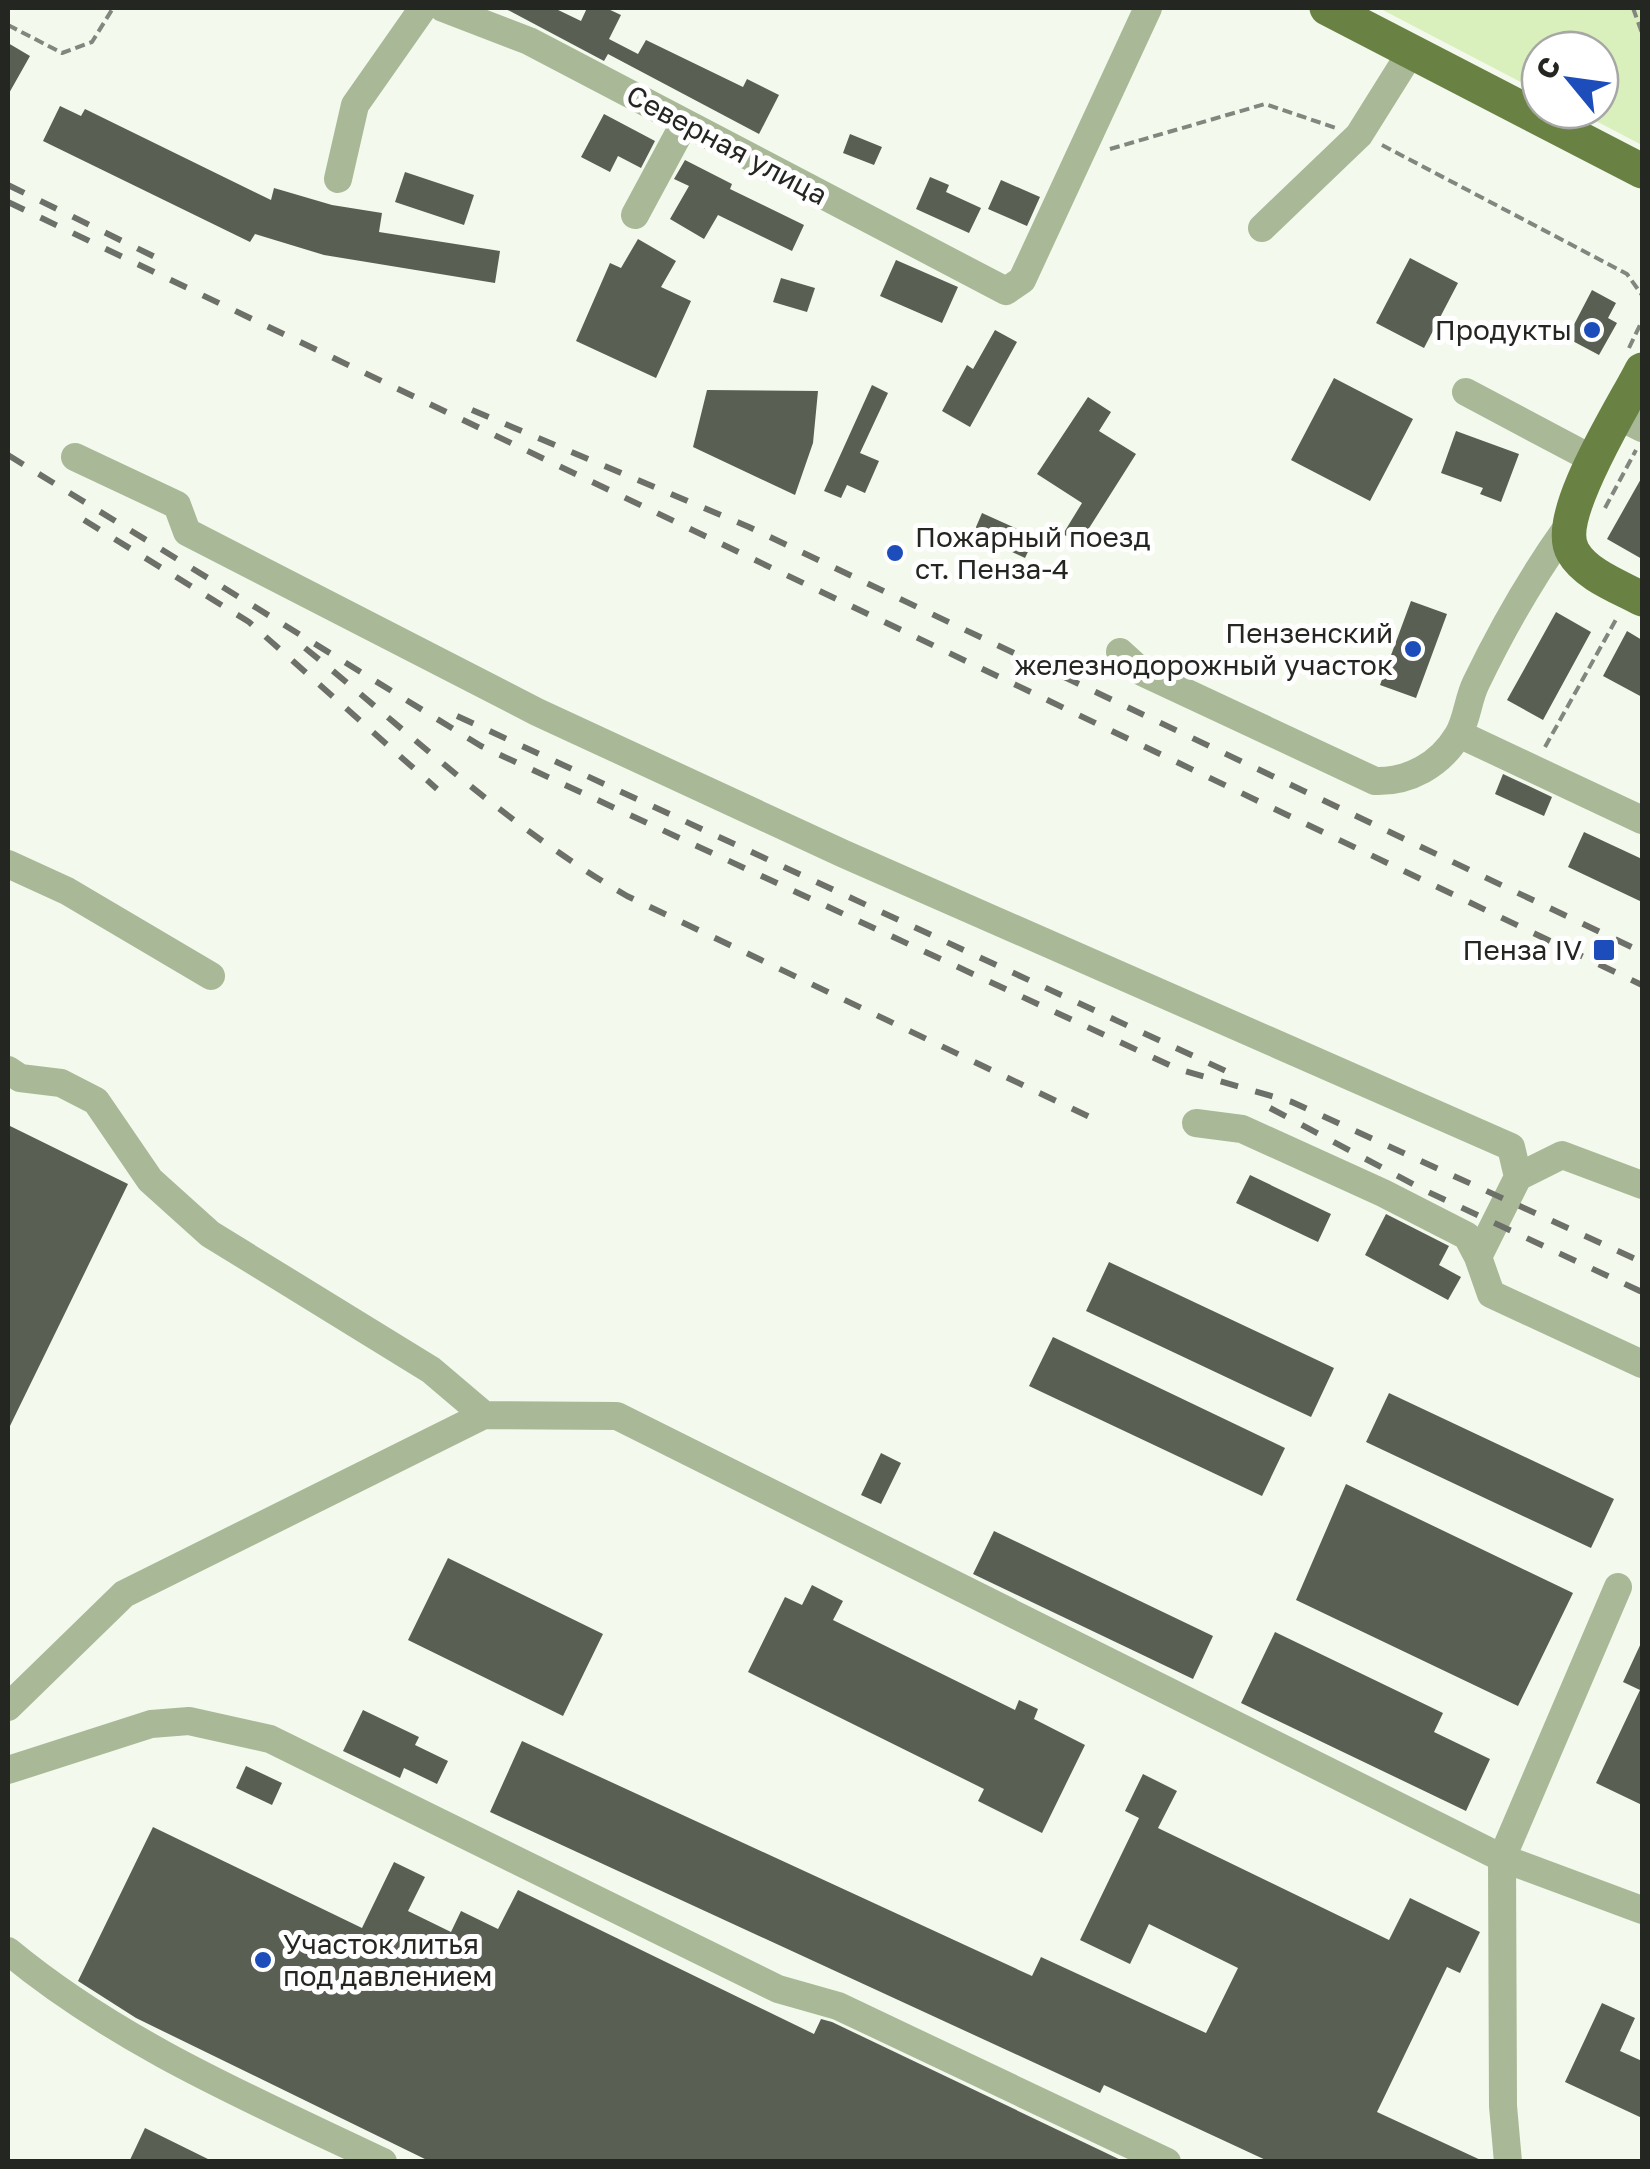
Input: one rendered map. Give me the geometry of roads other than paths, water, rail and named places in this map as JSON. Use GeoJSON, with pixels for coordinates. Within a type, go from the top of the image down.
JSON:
{"type":"FeatureCollection","features":[{"type":"Feature","properties":{"kind":"main road"},"geometry":{"type":"LineString","coordinates":[[1327,8],[1642,171]]}},
{"type":"Feature","properties":{"kind":"main road"},"geometry":{"type":"LineString","coordinates":[[1633,602],[1589,570],[1572,552],[1566,529],[1596,461],[1635,427],[1642,370]]}},
{"type":"Feature","properties":{"kind":"street"},"geometry":{"type":"LineString","coordinates":[[338,178],[355,105],[424,8]]}},
{"type":"Feature","properties":{"kind":"street","name":"Северная улица"},"geometry":{"type":"LineString","coordinates":[[443,8],[528,41],[1006,291],[1022,280],[1075,167],[1139,10]]}},
{"type":"Feature","properties":{"kind":"street"},"geometry":{"type":"LineString","coordinates":[[1262,228],[1359,135],[1411,52]]}},
{"type":"Feature","properties":{"kind":"street"},"geometry":{"type":"LineString","coordinates":[[635,215],[684,124]]}},
{"type":"Feature","properties":{"kind":"street"},"geometry":{"type":"LineString","coordinates":[[1466,392],[1596,461]]}},
{"type":"Feature","properties":{"kind":"street"},"geometry":{"type":"LineString","coordinates":[[75,457],[177,505],[187,532],[537,712],[844,854],[1511,1148],[1518,1177]]}},
{"type":"Feature","properties":{"kind":"street"},"geometry":{"type":"LineString","coordinates":[[1120,652],[1142,672],[1374,780],[1400,782],[1424,770],[1459,734],[1473,688],[1527,584],[1566,529]]}},
{"type":"Feature","properties":{"kind":"street"},"geometry":{"type":"LineString","coordinates":[[1459,734],[1642,820]]}},
{"type":"Feature","properties":{"kind":"street"},"geometry":{"type":"LineString","coordinates":[[8,864],[67,891],[211,976]]}},
{"type":"Feature","properties":{"kind":"street"},"geometry":{"type":"LineString","coordinates":[[8,1070],[20,1078],[61,1084],[96,1101],[150,1180],[210,1234],[431,1370],[484,1414]]}},
{"type":"Feature","properties":{"kind":"street"},"geometry":{"type":"LineString","coordinates":[[1196,1123],[1242,1128],[1467,1236],[1491,1294],[1642,1364]]}},
{"type":"Feature","properties":{"kind":"street"},"geometry":{"type":"LineString","coordinates":[[1478,1257],[1518,1177],[1562,1155],[1642,1185]]}},
{"type":"Feature","properties":{"kind":"street"},"geometry":{"type":"LineString","coordinates":[[8,1707],[124,1594],[484,1414],[617,1416],[1502,1858],[1642,1910]]}},
{"type":"Feature","properties":{"kind":"street"},"geometry":{"type":"LineString","coordinates":[[1508,2162],[1503,2106],[1502,1858],[1618,1587]]}},
{"type":"Feature","properties":{"kind":"street"},"geometry":{"type":"LineString","coordinates":[[8,1770],[151,1724],[188,1722],[270,1739],[778,1989],[838,2006],[1167,2162]]}},
{"type":"Feature","properties":{"kind":"street"},"geometry":{"type":"LineString","coordinates":[[8,1951],[82,2008],[210,2080],[382,2162]]}},
{"type":"Feature","properties":{"kind":"railway"},"geometry":{"type":"LineString","coordinates":[[8,185],[157,258]]}},
{"type":"Feature","properties":{"kind":"railway"},"geometry":{"type":"LineString","coordinates":[[8,202],[1642,985]]}},
{"type":"Feature","properties":{"kind":"railway"},"geometry":{"type":"LineString","coordinates":[[472,410],[749,527],[1642,952]]}},
{"type":"Feature","properties":{"kind":"railway"},"geometry":{"type":"LineString","coordinates":[[8,455],[481,746],[1178,1069],[1292,1102],[1642,1262]]}},
{"type":"Feature","properties":{"kind":"railway"},"geometry":{"type":"LineString","coordinates":[[84,520],[249,622],[437,789]]}},
{"type":"Feature","properties":{"kind":"railway"},"geometry":{"type":"LineString","coordinates":[[305,648],[501,810],[627,896],[1094,1119]]}},
{"type":"Feature","properties":{"kind":"railway"},"geometry":{"type":"LineString","coordinates":[[457,716],[1228,1072]]}},
{"type":"Feature","properties":{"kind":"railway"},"geometry":{"type":"LineString","coordinates":[[1270,1108],[1426,1191],[1642,1292]]}},
{"type":"Feature","properties":{"kind":"place","name":"Продукты"},"geometry":{"type":"Point","coordinates":[1592,330]}},
{"type":"Feature","properties":{"kind":"place","name":"Пожарный поезд ст. Пенза-4"},"geometry":{"type":"Point","coordinates":[895,553]}},
{"type":"Feature","properties":{"kind":"place","name":"Пензенский железнодорожный участок"},"geometry":{"type":"Point","coordinates":[1413,649]}},
{"type":"Feature","properties":{"kind":"place","name":"Пенза IV"},"geometry":{"type":"Point","coordinates":[1604,950]}},
{"type":"Feature","properties":{"kind":"place","name":"Участок литья под давлением"},"geometry":{"type":"Point","coordinates":[263,1960]}}]}
